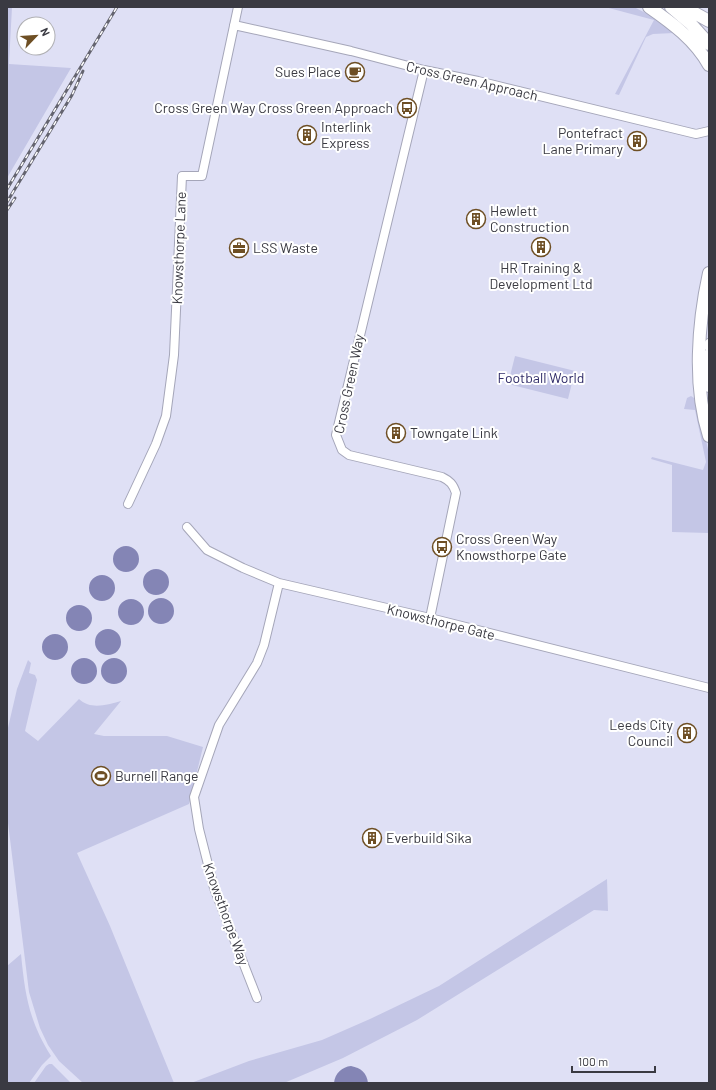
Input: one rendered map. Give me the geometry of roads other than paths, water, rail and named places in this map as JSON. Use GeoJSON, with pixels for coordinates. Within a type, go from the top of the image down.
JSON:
{"type":"FeatureCollection","features":[{"type":"Feature","properties":{"kind":"highway"},"geometry":{"type":"LineString","coordinates":[[649,7],[668,20],[691,41],[709,65]]}},
{"type":"Feature","properties":{"kind":"highway"},"geometry":{"type":"LineString","coordinates":[[671,7],[705,30],[709,44]]}},
{"type":"Feature","properties":{"kind":"highway"},"geometry":{"type":"LineString","coordinates":[[684,7],[709,22]]}},
{"type":"Feature","properties":{"kind":"highway"},"geometry":{"type":"LineString","coordinates":[[705,30],[700,40],[709,54]]}},
{"type":"Feature","properties":{"kind":"highway"},"geometry":{"type":"LineString","coordinates":[[709,273],[700,336],[700,390],[709,436]]}},
{"type":"Feature","properties":{"kind":"highway"},"geometry":{"type":"LineString","coordinates":[[700,390],[708,345],[709,323]]}},
{"type":"Feature","properties":{"kind":"street","name":"Knowsthorpe Lane"},"geometry":{"type":"LineString","coordinates":[[128,504],[153,450],[166,416],[174,355],[182,176],[202,176],[238,7]]}},
{"type":"Feature","properties":{"kind":"street","name":"Cross Green Approach"},"geometry":{"type":"LineString","coordinates":[[234,25],[330,46],[424,70],[478,81],[696,134],[709,131]]}},
{"type":"Feature","properties":{"kind":"street","name":"Cross Green Way"},"geometry":{"type":"LineString","coordinates":[[424,70],[336,435],[342,450],[349,455],[442,477],[450,481],[454,486],[456,492],[430,618]]}},
{"type":"Feature","properties":{"kind":"street","name":"Knowsthorpe Gate"},"geometry":{"type":"LineString","coordinates":[[187,527],[207,550],[243,568],[279,583],[430,618],[709,688]]}},
{"type":"Feature","properties":{"kind":"street","name":"Knowsthorpe Way"},"geometry":{"type":"LineString","coordinates":[[258,998],[214,888],[199,829],[194,797],[219,725],[257,663],[264,645],[279,583]]}},
{"type":"Feature","properties":{"kind":"railway"},"geometry":{"type":"LineString","coordinates":[[7,189],[117,7]]}},
{"type":"Feature","properties":{"kind":"railway"},"geometry":{"type":"LineString","coordinates":[[7,202],[72,95],[83,71]]}},
{"type":"Feature","properties":{"kind":"railway"},"geometry":{"type":"LineString","coordinates":[[7,210],[15,198]]}},
{"type":"Feature","properties":{"kind":"place","name":"Sues Place"},"geometry":{"type":"Point","coordinates":[355,72]}},
{"type":"Feature","properties":{"kind":"place","name":"Cross Green Way Cross Green Approach"},"geometry":{"type":"Point","coordinates":[407,108]}},
{"type":"Feature","properties":{"kind":"place","name":"Interlink Express"},"geometry":{"type":"Point","coordinates":[307,135]}},
{"type":"Feature","properties":{"kind":"place","name":"Pontefract Lane Primary"},"geometry":{"type":"Point","coordinates":[637,141]}},
{"type":"Feature","properties":{"kind":"place","name":"Hewlett Construction"},"geometry":{"type":"Point","coordinates":[476,219]}},
{"type":"Feature","properties":{"kind":"place","name":"HR Training & Development Ltd"},"geometry":{"type":"Point","coordinates":[541,247]}},
{"type":"Feature","properties":{"kind":"place","name":"LSS Waste"},"geometry":{"type":"Point","coordinates":[239,248]}},
{"type":"Feature","properties":{"kind":"place","name":"Towngate Link"},"geometry":{"type":"Point","coordinates":[396,433]}},
{"type":"Feature","properties":{"kind":"place","name":"Cross Green Way Knowsthorpe Gate"},"geometry":{"type":"Point","coordinates":[442,547]}},
{"type":"Feature","properties":{"kind":"place","name":"Leeds City Council"},"geometry":{"type":"Point","coordinates":[687,733]}},
{"type":"Feature","properties":{"kind":"place","name":"Burnell Range"},"geometry":{"type":"Point","coordinates":[101,776]}},
{"type":"Feature","properties":{"kind":"place","name":"Everbuild Sika"},"geometry":{"type":"Point","coordinates":[372,838]}},
{"type":"Feature","properties":{"kind":"park label","name":"Football World"},"geometry":{"type":"Point","coordinates":[541,378]}}]}
